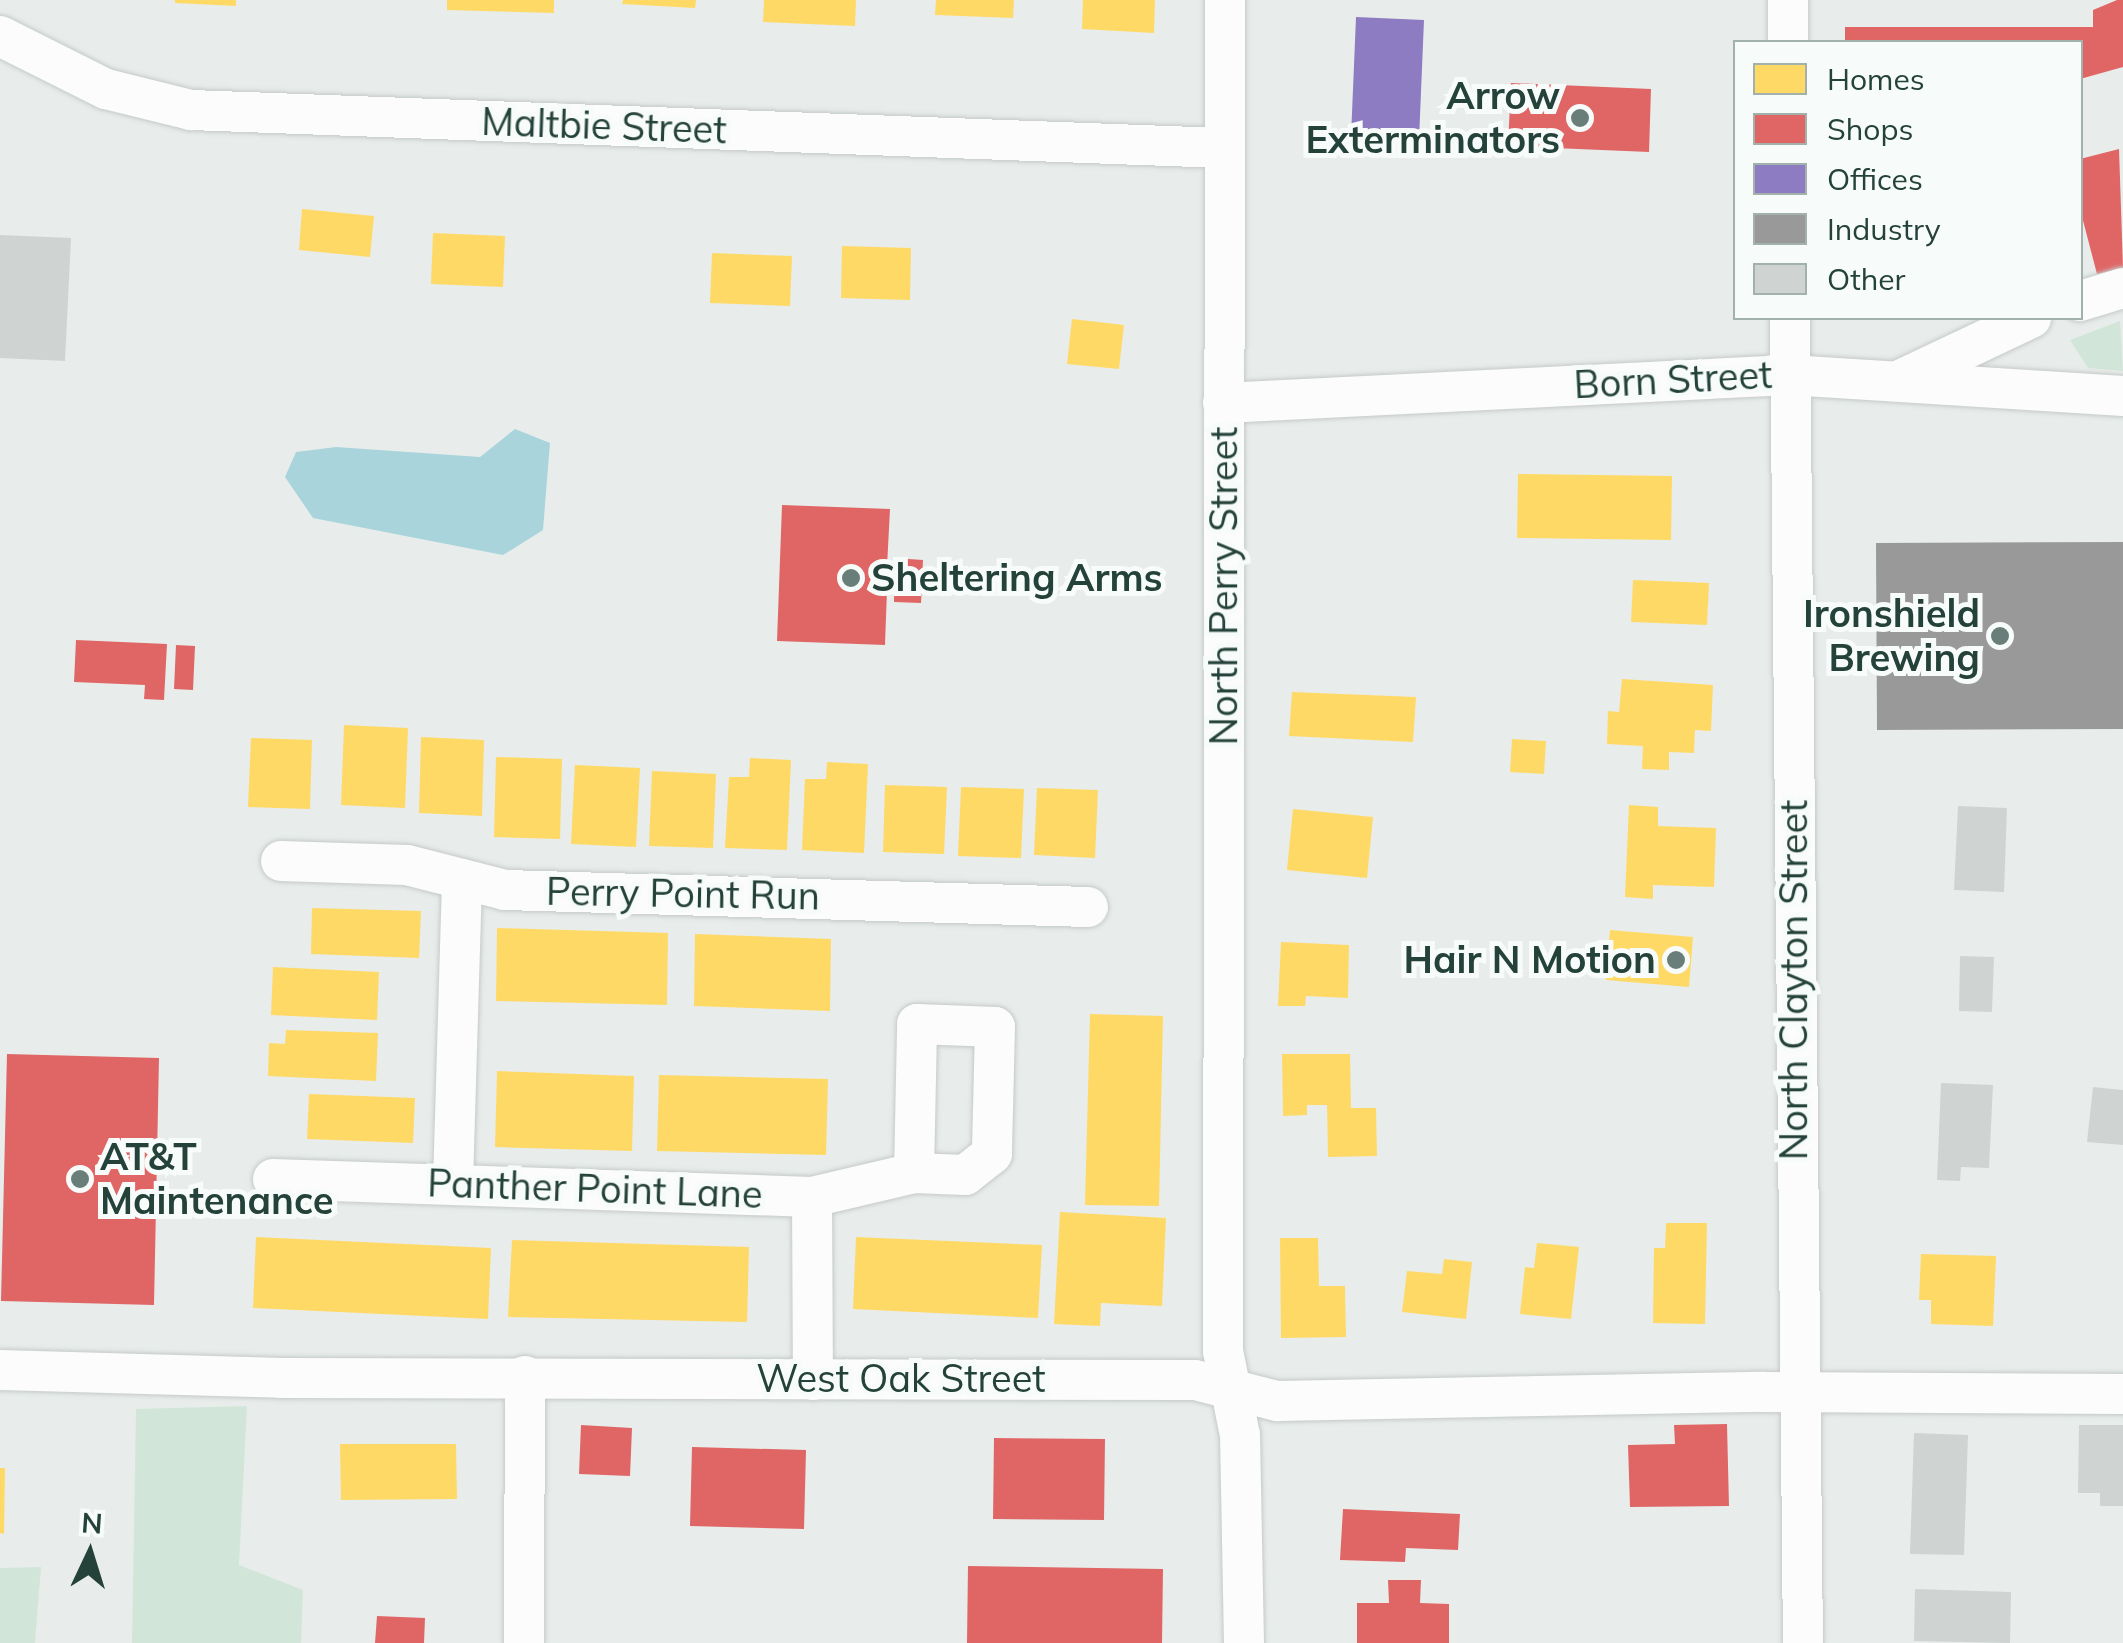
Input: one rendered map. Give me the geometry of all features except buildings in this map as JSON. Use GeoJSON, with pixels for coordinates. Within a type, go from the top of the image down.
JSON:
{"type":"FeatureCollection","features":[{"type":"Feature","properties":{"kind":"street","name":"North Perry Street"},"geometry":{"type":"LineString","coordinates":[[1225,0],[1223,1351],[1232,1390]]}},
{"type":"Feature","properties":{"kind":"street"},"geometry":{"type":"LineString","coordinates":[[1788,0],[1788,40]]}},
{"type":"Feature","properties":{"kind":"street","name":"Maltbie Street"},"geometry":{"type":"LineString","coordinates":[[0,36],[106,89],[191,110],[1224,148]]}},
{"type":"Feature","properties":{"kind":"street"},"geometry":{"type":"LineString","coordinates":[[2083,299],[2123,288]]}},
{"type":"Feature","properties":{"kind":"street","name":"North Clayton Street"},"geometry":{"type":"LineString","coordinates":[[1790,320],[1802,1643]]}},
{"type":"Feature","properties":{"kind":"street"},"geometry":{"type":"LineString","coordinates":[[1896,382],[2027,320]]}},
{"type":"Feature","properties":{"kind":"street","name":"Born Street"},"geometry":{"type":"LineString","coordinates":[[1223,403],[1789,375],[2123,396]]}},
{"type":"Feature","properties":{"kind":"street","name":"Perry Point Run"},"geometry":{"type":"LineString","coordinates":[[281,861],[407,864],[505,890],[1088,907]]}},
{"type":"Feature","properties":{"kind":"street"},"geometry":{"type":"LineString","coordinates":[[453,1184],[462,880]]}},
{"type":"Feature","properties":{"kind":"street","name":"Panther Point Lane"},"geometry":{"type":"LineString","coordinates":[[273,1180],[812,1197],[914,1174]]}},
{"type":"Feature","properties":{"kind":"street"},"geometry":{"type":"LineString","coordinates":[[812,1197],[812,1380]]}},
{"type":"Feature","properties":{"kind":"street","name":"West Oak Street"},"geometry":{"type":"LineString","coordinates":[[0,1370],[812,1380],[1195,1380],[1278,1401],[2123,1394]]}},
{"type":"Feature","properties":{"kind":"street"},"geometry":{"type":"LineString","coordinates":[[524,1643],[525,1376]]}},
{"type":"Feature","properties":{"kind":"street"},"geometry":{"type":"LineString","coordinates":[[1232,1390],[1240,1436],[1244,1643]]}},
{"type":"Feature","properties":{"kind":"green space"},"geometry":{"type":"Polygon","coordinates":[[[2120,321],[2123,371],[2088,368],[2070,340],[2120,321]]]}},
{"type":"Feature","properties":{"kind":"green space"},"geometry":{"type":"Polygon","coordinates":[[[247,1406],[239,1565],[303,1590],[301,1643],[132,1643],[136,1409],[247,1406]]]}},
{"type":"Feature","properties":{"kind":"green space"},"geometry":{"type":"Polygon","coordinates":[[[41,1567],[35,1643],[0,1643],[0,1568],[41,1567]]]}},
{"type":"Feature","properties":{"kind":"water"},"geometry":{"type":"Polygon","coordinates":[[[515,429],[550,443],[543,530],[503,555],[313,518],[285,477],[296,452],[336,447],[480,457],[515,429]]]}},
{"type":"Feature","properties":{"kind":"place","name":"Arrow Exterminators"},"geometry":{"type":"Point","coordinates":[1580,118]}},
{"type":"Feature","properties":{"kind":"place","name":"Sheltering Arms"},"geometry":{"type":"Point","coordinates":[851,578]}},
{"type":"Feature","properties":{"kind":"place","name":"Ironshield Brewing"},"geometry":{"type":"Point","coordinates":[2000,636]}},
{"type":"Feature","properties":{"kind":"place","name":"Hair N Motion"},"geometry":{"type":"Point","coordinates":[1676,960]}},
{"type":"Feature","properties":{"kind":"place","name":"AT&T Maintenance"},"geometry":{"type":"Point","coordinates":[80,1179]}}]}
